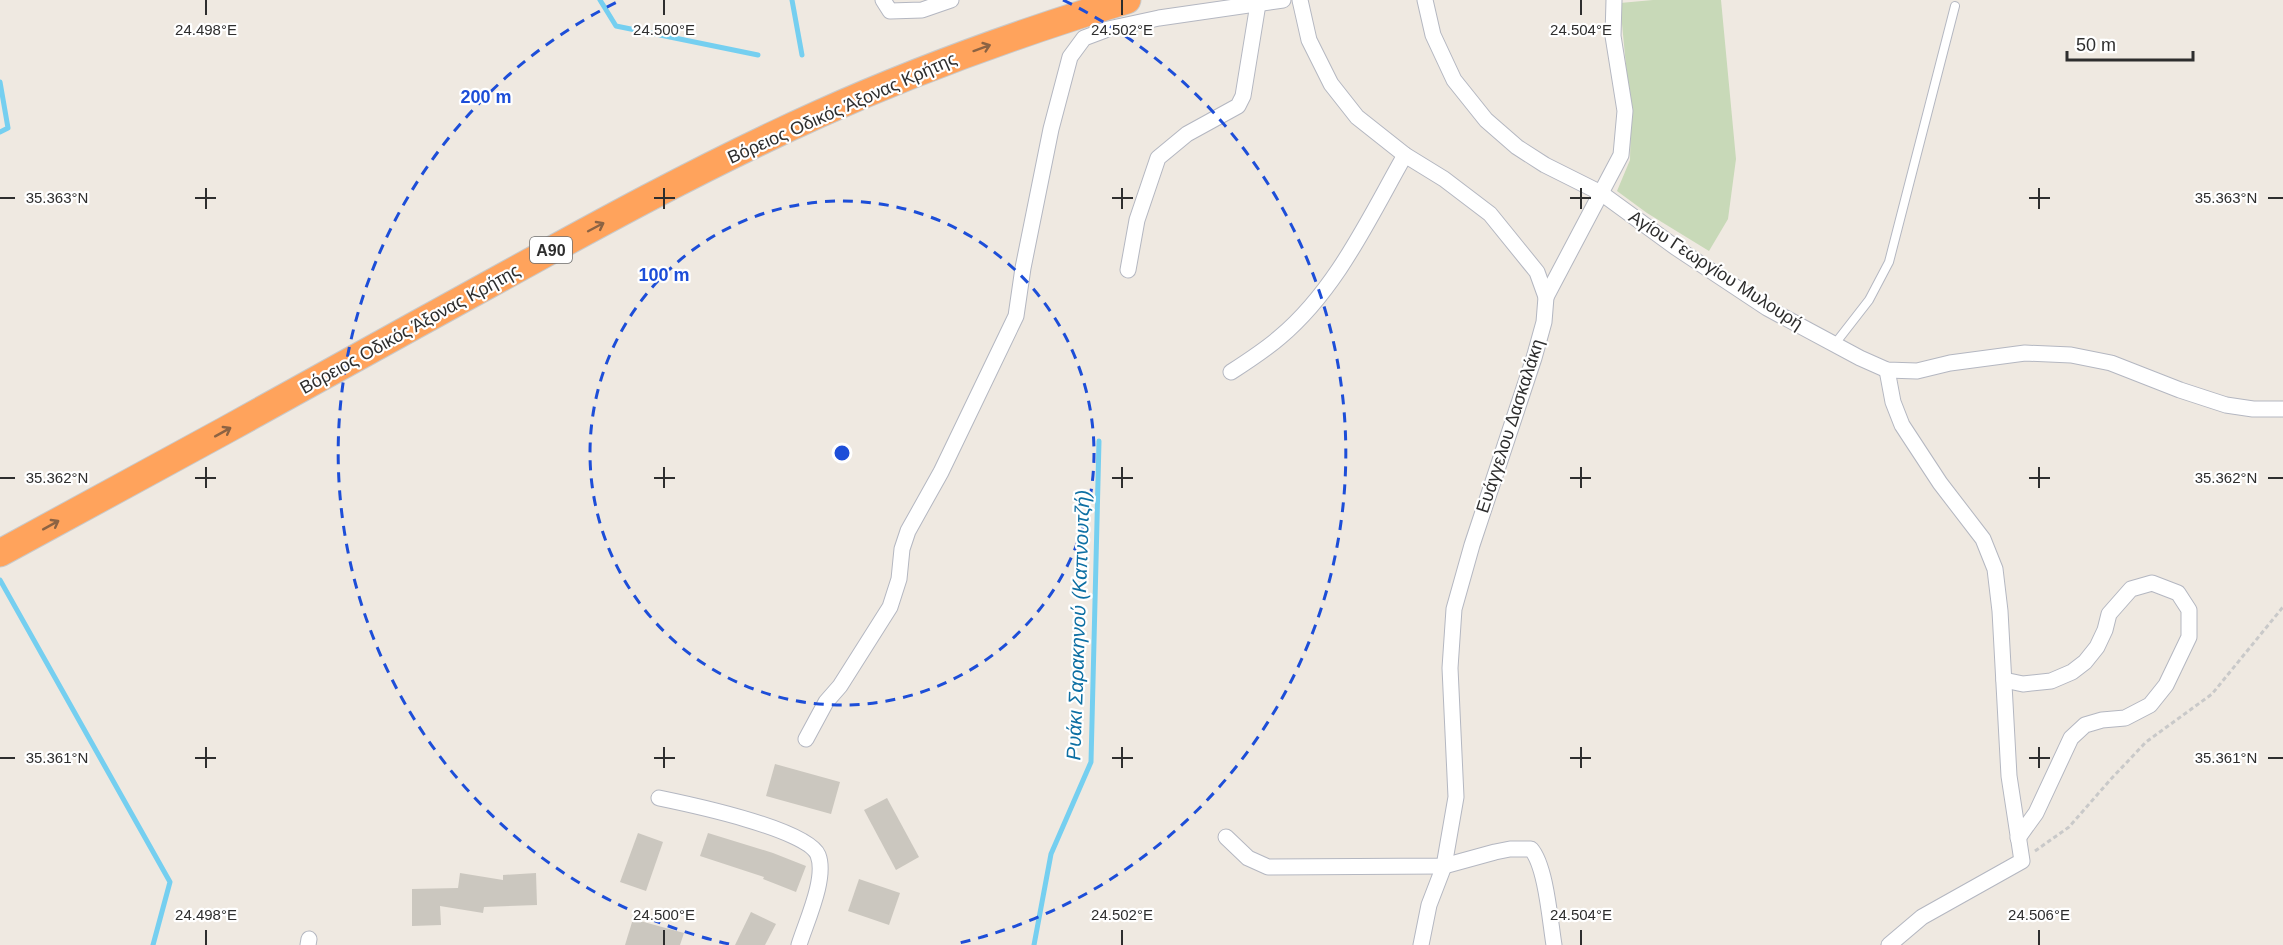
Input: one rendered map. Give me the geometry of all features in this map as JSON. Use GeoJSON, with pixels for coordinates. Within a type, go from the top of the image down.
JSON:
{"type":"FeatureCollection","features":[{"type":"Feature","properties":{"kind":"highway","name":"Βόρειος Οδικός Άξονας Κρήτης"},"geometry":{"type":"LineString","coordinates":[[0,553],[699,172],[819,115],[932,66],[1055,22],[1127,0]]}},
{"type":"Feature","properties":{"kind":"street"},"geometry":{"type":"LineString","coordinates":[[884,0],[890,11],[922,10],[951,0]]}},
{"type":"Feature","properties":{"kind":"street"},"geometry":{"type":"LineString","coordinates":[[806,739],[826,702],[840,686],[890,607],[895,596],[902,549],[908,531],[941,472],[1016,316],[1051,129],[1070,57],[1084,38],[1108,29],[1159,18],[1283,0]]}},
{"type":"Feature","properties":{"kind":"street","name":"Ευάγγελου Δασκαλάκη"},"geometry":{"type":"LineString","coordinates":[[1300,0],[1309,40],[1330,84],[1357,117],[1490,214],[1537,272],[1546,297],[1544,322],[1534,358],[1472,544],[1454,609],[1450,668],[1456,797],[1444,866],[1429,904],[1421,945]]}},
{"type":"Feature","properties":{"kind":"street","name":"Αγίου Γεωργίου Μυλουρή"},"geometry":{"type":"LineString","coordinates":[[1425,0],[1433,35],[1454,80],[1475,108],[1517,147],[1545,165],[1601,193],[1675,247],[1767,308],[1834,345],[1887,370],[1917,371],[1950,363],[2025,353],[2071,355],[2111,363],[2226,405],[2283,410]]}},
{"type":"Feature","properties":{"kind":"street"},"geometry":{"type":"LineString","coordinates":[[1546,297],[1621,155],[1625,111],[1613,36],[1614,0]]}},
{"type":"Feature","properties":{"kind":"street"},"geometry":{"type":"LineString","coordinates":[[1128,270],[1137,220],[1158,158],[1187,134],[1238,106],[1243,96],[1258,4]]}},
{"type":"Feature","properties":{"kind":"street"},"geometry":{"type":"LineString","coordinates":[[1231,372],[1281,336],[1319,295],[1344,263],[1405,154]]}},
{"type":"Feature","properties":{"kind":"street"},"geometry":{"type":"LineString","coordinates":[[1887,370],[1893,402],[1902,425],[1941,483],[1983,539],[1995,569],[2009,776],[2022,861],[1922,917],[1895,943]]}},
{"type":"Feature","properties":{"kind":"street"},"geometry":{"type":"LineString","coordinates":[[2004,680],[2022,684],[2051,681],[2072,672],[2085,662],[2097,647],[2109,614],[2131,589],[2152,583],[2178,593],[2189,610],[2189,637],[2166,686],[2150,705],[2125,718],[2102,720],[2085,725],[2071,738],[2036,813],[2018,838]]}},
{"type":"Feature","properties":{"kind":"street"},"geometry":{"type":"LineString","coordinates":[[659,798],[708,808],[772,827],[810,846],[818,853],[820,875],[799,945]]}},
{"type":"Feature","properties":{"kind":"street"},"geometry":{"type":"LineString","coordinates":[[1226,837],[1248,858],[1268,867],[1444,866],[1502,850],[1531,849],[1536,854],[1540,870],[1554,945]]}},
{"type":"Feature","properties":{"kind":"lane"},"geometry":{"type":"LineString","coordinates":[[1834,345],[1869,300],[1889,262],[1955,6]]}},
{"type":"Feature","properties":{"kind":"path"},"geometry":{"type":"LineString","coordinates":[[2022,861],[2070,827],[2146,742],[2212,694],[2283,607]]}},
{"type":"Feature","properties":{"kind":"green space"},"geometry":{"type":"Polygon","coordinates":[[[1653,0],[1721,0],[1736,159],[1728,219],[1709,251],[1647,213],[1617,191],[1630,160],[1631,118],[1620,3],[1653,0]]]}},
{"type":"Feature","properties":{"kind":"building"},"geometry":{"type":"Polygon","coordinates":[[[775,764],[840,782],[831,814],[766,796],[775,764]]]}},
{"type":"Feature","properties":{"kind":"building"},"geometry":{"type":"Polygon","coordinates":[[[887,798],[919,857],[896,870],[864,810],[887,798]]]}},
{"type":"Feature","properties":{"kind":"building"},"geometry":{"type":"Polygon","coordinates":[[[638,833],[663,842],[646,891],[620,882],[638,833]]]}},
{"type":"Feature","properties":{"kind":"building"},"geometry":{"type":"Polygon","coordinates":[[[708,833],[806,866],[796,892],[763,879],[764,877],[700,856],[708,833]]]}},
{"type":"Feature","properties":{"kind":"building"},"geometry":{"type":"Polygon","coordinates":[[[460,873],[503,880],[503,875],[536,873],[537,905],[484,907],[483,913],[440,906],[441,925],[412,926],[412,889],[458,888],[460,873]]]}},
{"type":"Feature","properties":{"kind":"building"},"geometry":{"type":"Polygon","coordinates":[[[859,879],[900,893],[889,925],[848,911],[859,879]]]}},
{"type":"Feature","properties":{"kind":"building"},"geometry":{"type":"Polygon","coordinates":[[[751,912],[776,924],[765,945],[735,945],[751,912]]]}},
{"type":"Feature","properties":{"kind":"building"},"geometry":{"type":"Polygon","coordinates":[[[633,919],[684,933],[680,945],[625,945],[633,919]]]}},
{"type":"Feature","properties":{"kind":"waterway"},"geometry":{"type":"LineString","coordinates":[[600,0],[616,26],[758,55]]}},
{"type":"Feature","properties":{"kind":"waterway"},"geometry":{"type":"LineString","coordinates":[[792,0],[802,55]]}},
{"type":"Feature","properties":{"kind":"waterway"},"geometry":{"type":"LineString","coordinates":[[0,82],[8,128],[0,132]]}},
{"type":"Feature","properties":{"kind":"waterway","name":"Ρυάκι Σαρακηνού (Καπνουτζή)"},"geometry":{"type":"LineString","coordinates":[[1034,945],[1051,854],[1091,762],[1099,441]]}},
{"type":"Feature","properties":{"kind":"waterway"},"geometry":{"type":"LineString","coordinates":[[0,580],[170,882],[153,945]]}}]}
